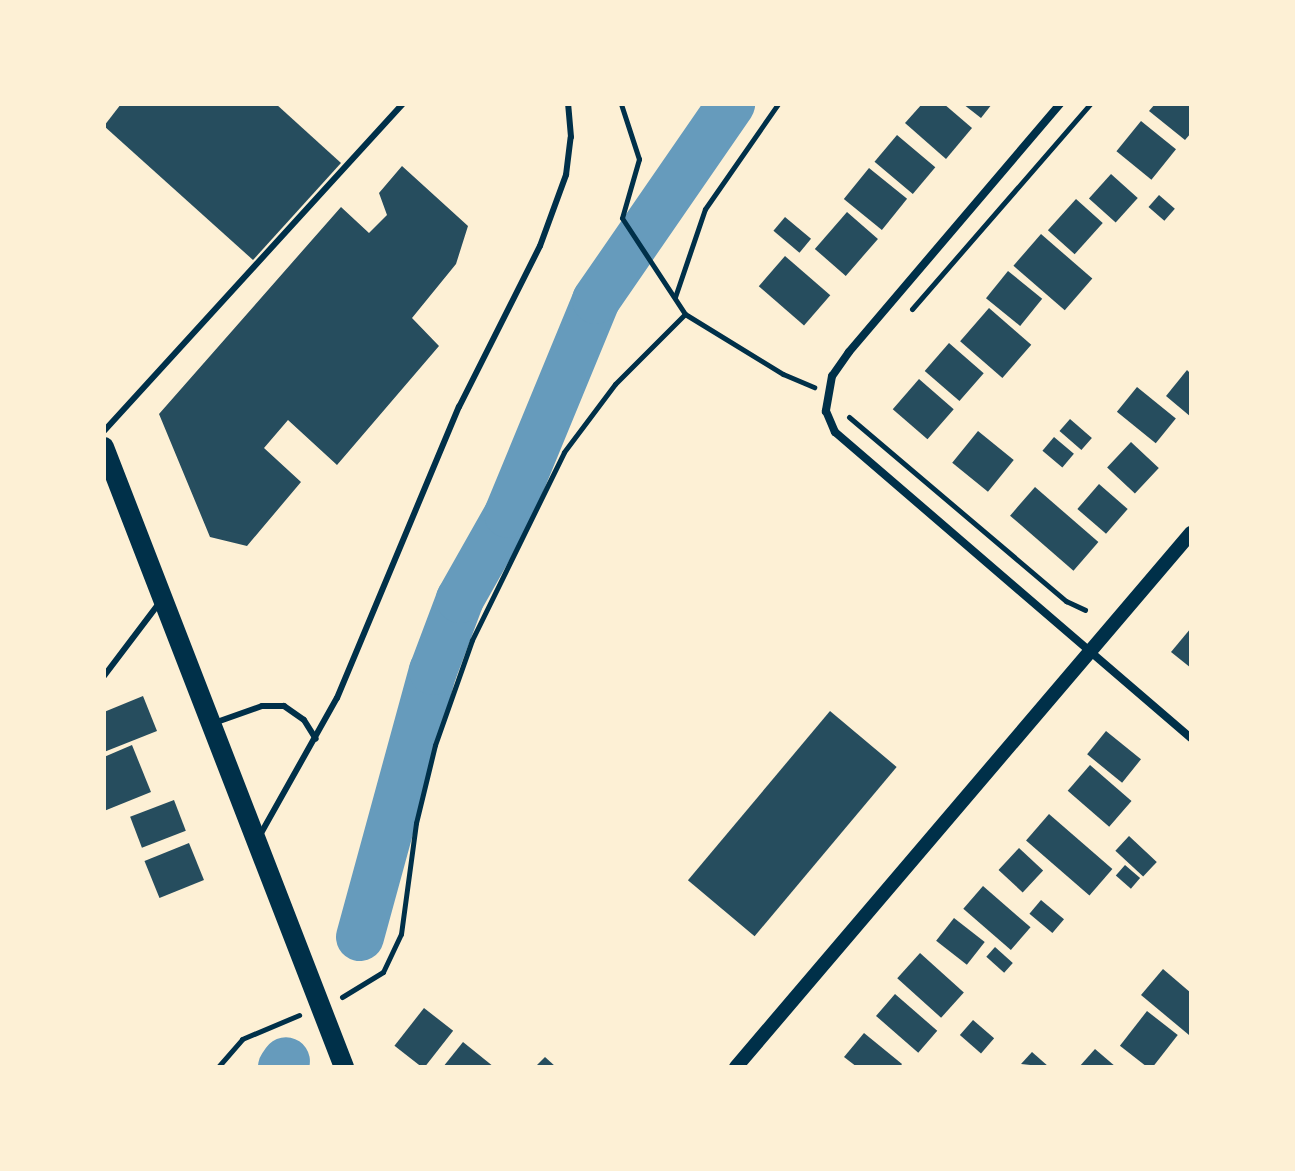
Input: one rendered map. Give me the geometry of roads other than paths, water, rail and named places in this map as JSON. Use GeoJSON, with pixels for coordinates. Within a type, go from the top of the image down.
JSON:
{"type":"FeatureCollection","features":[{"type":"Feature","properties":{"kind":"main road"},"geometry":{"type":"LineString","coordinates":[[104,447],[344,1067]]}},
{"type":"Feature","properties":{"kind":"street"},"geometry":{"type":"LineString","coordinates":[[1060,104],[849,352],[826,391],[826,411],[835,432],[1191,738]]}},
{"type":"Feature","properties":{"kind":"street"},"geometry":{"type":"LineString","coordinates":[[736,1067],[1191,533]]}},
{"type":"Feature","properties":{"kind":"lane"},"geometry":{"type":"LineString","coordinates":[[104,431],[403,104]]}},
{"type":"Feature","properties":{"kind":"lane"},"geometry":{"type":"LineString","coordinates":[[257,841],[316,739],[394,569],[465,394],[540,246],[566,175],[571,137],[568,104]]}},
{"type":"Feature","properties":{"kind":"lane"},"geometry":{"type":"LineString","coordinates":[[104,676],[163,599]]}},
{"type":"Feature","properties":{"kind":"lane"},"geometry":{"type":"LineString","coordinates":[[211,724],[262,706],[284,706],[304,720],[316,739]]}},
{"type":"Feature","properties":{"kind":"waterway"},"geometry":{"type":"LineString","coordinates":[[360,937],[433,671],[460,599],[508,514],[596,300],[731,104]]}},
{"type":"Feature","properties":{"kind":"waterway"},"geometry":{"type":"LineString","coordinates":[[282,1067],[286,1061]]}}]}
